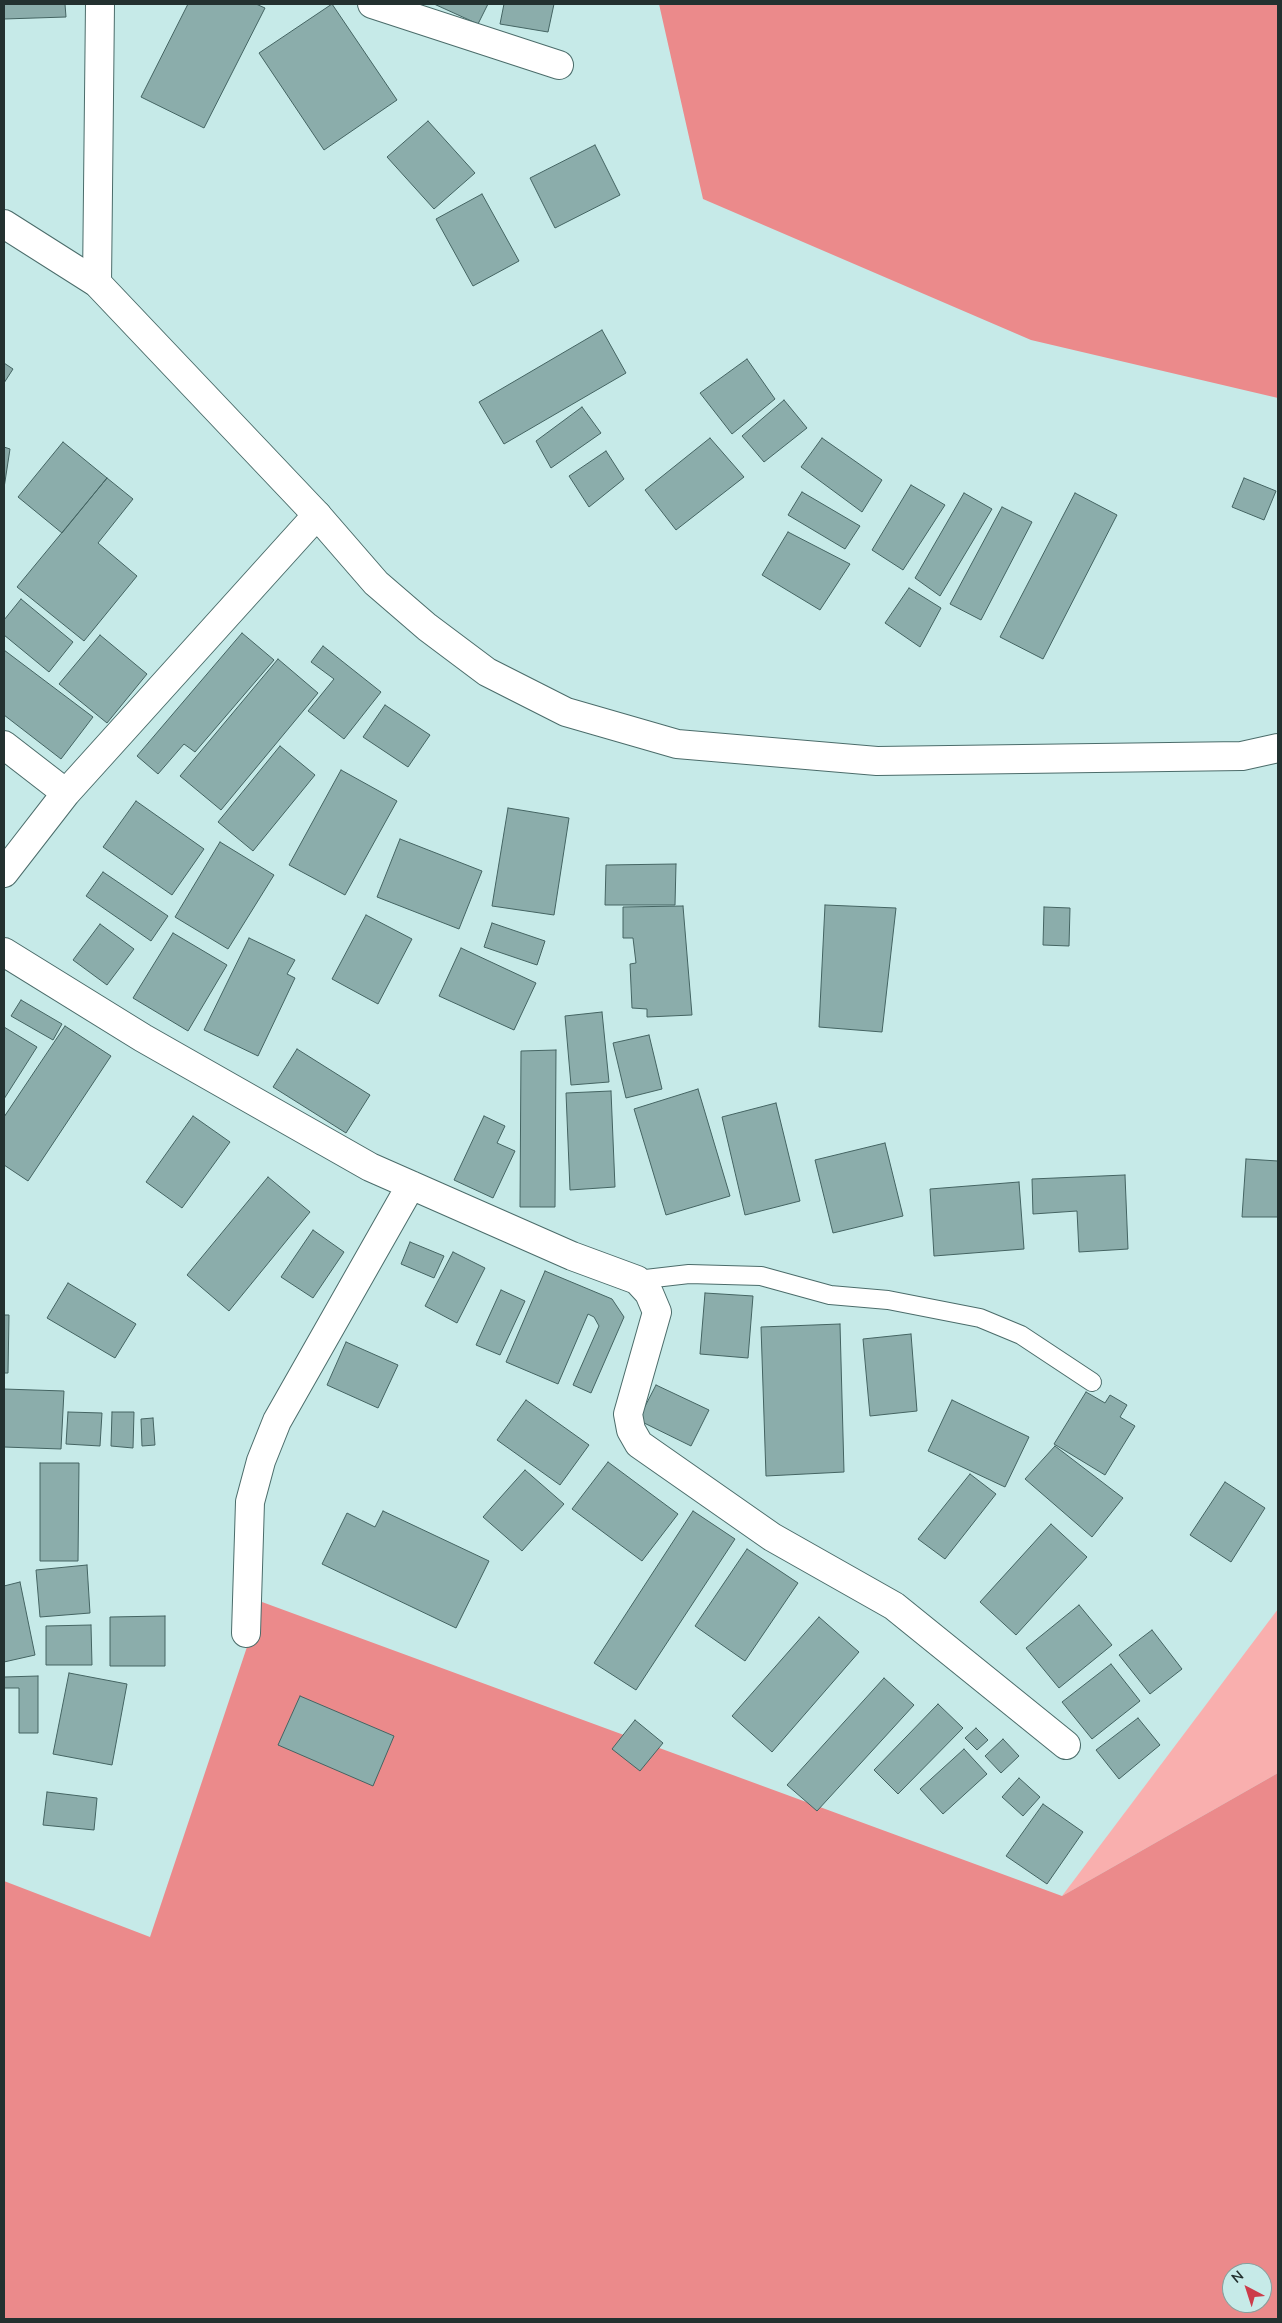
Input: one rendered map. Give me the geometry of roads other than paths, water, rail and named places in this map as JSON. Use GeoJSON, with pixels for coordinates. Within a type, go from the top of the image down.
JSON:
{"type":"FeatureCollection","features":[{"type":"Feature","properties":{"kind":"street"},"geometry":{"type":"LineString","coordinates":[[97,283],[100,4]]}},
{"type":"Feature","properties":{"kind":"street"},"geometry":{"type":"LineString","coordinates":[[372,4],[559,65]]}},
{"type":"Feature","properties":{"kind":"street"},"geometry":{"type":"LineString","coordinates":[[4,224],[97,283],[316,515],[376,583],[427,627],[487,672],[566,712],[677,744],[877,761],[1242,756],[1278,748]]}},
{"type":"Feature","properties":{"kind":"street"},"geometry":{"type":"LineString","coordinates":[[4,873],[66,793],[316,515]]}},
{"type":"Feature","properties":{"kind":"street"},"geometry":{"type":"LineString","coordinates":[[4,745],[66,793]]}},
{"type":"Feature","properties":{"kind":"street"},"geometry":{"type":"LineString","coordinates":[[4,952],[143,1038],[370,1166],[572,1256],[637,1280],[649,1292],[657,1312],[628,1414],[631,1430],[640,1444],[772,1537],[894,1606],[1066,1745]]}},
{"type":"Feature","properties":{"kind":"street"},"geometry":{"type":"LineString","coordinates":[[246,1632],[250,1502],[261,1461],[277,1421],[411,1185]]}},
{"type":"Feature","properties":{"kind":"lane"},"geometry":{"type":"LineString","coordinates":[[637,1280],[689,1274],[761,1276],[830,1295],[888,1300],[980,1318],[1020,1335],[1092,1382]]}}]}
